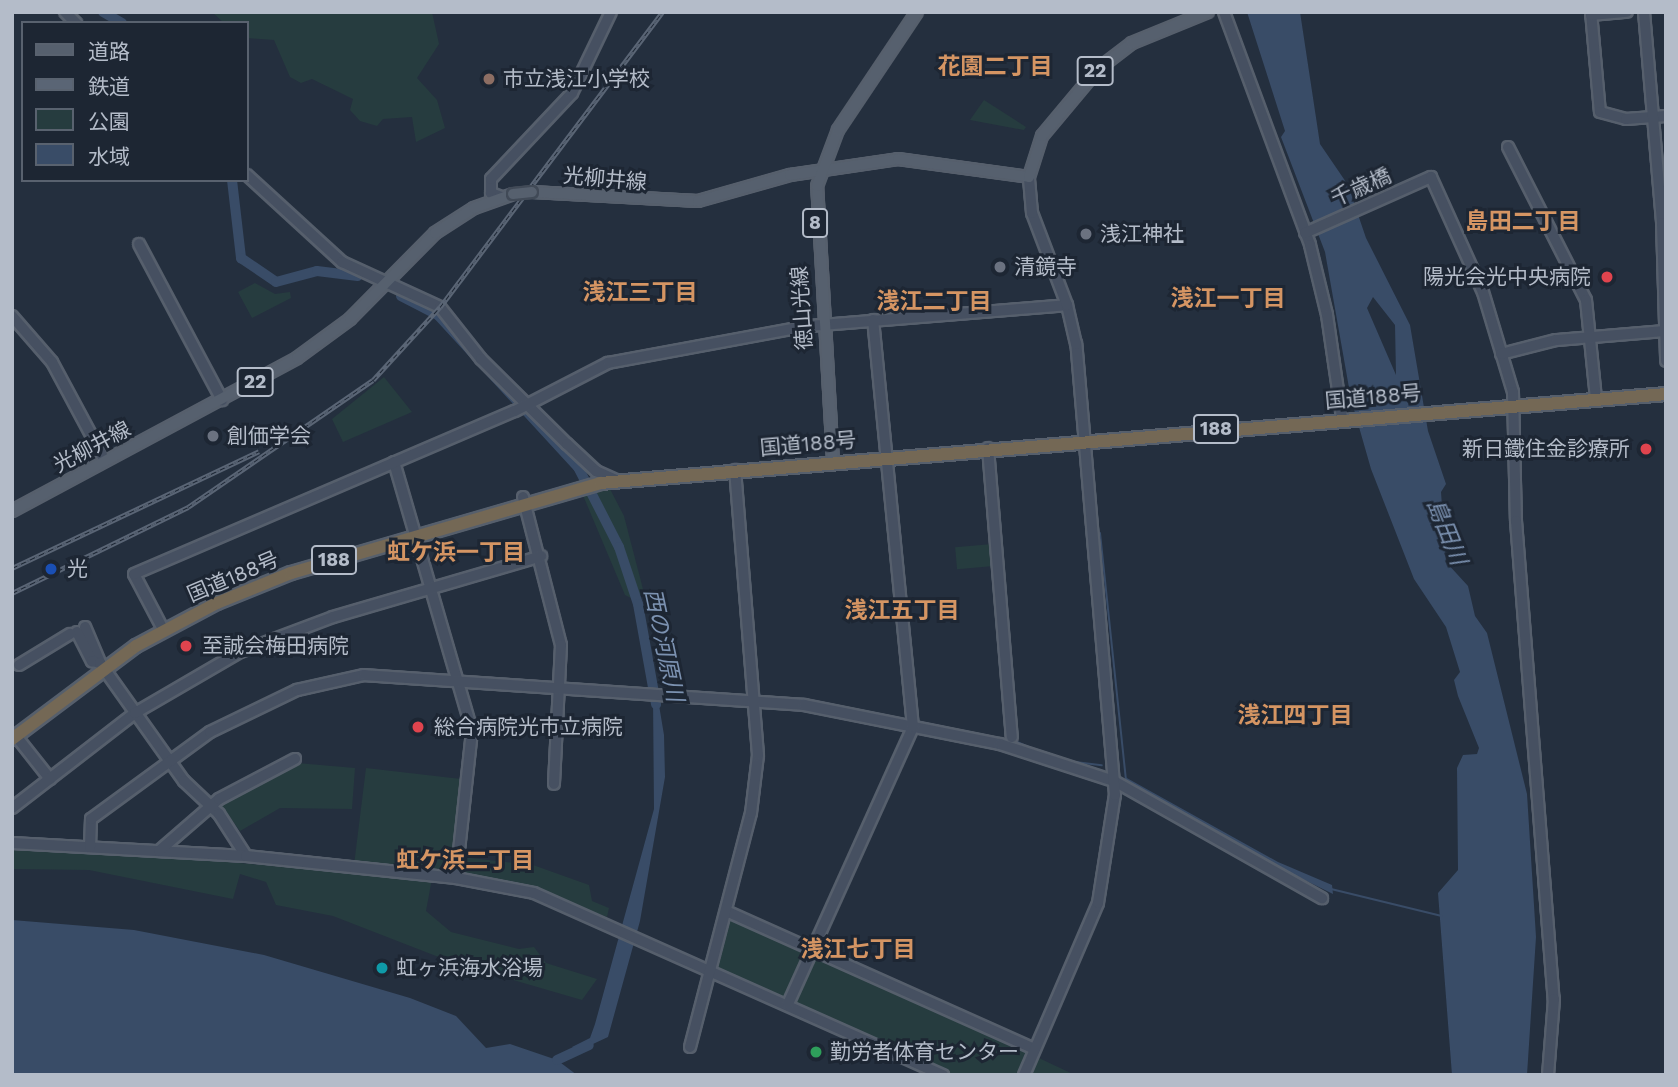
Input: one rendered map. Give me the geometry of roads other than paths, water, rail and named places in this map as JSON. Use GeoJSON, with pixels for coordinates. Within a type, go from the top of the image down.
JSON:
{"type":"FeatureCollection","features":[{"type":"Feature","properties":{"kind":"highway","name":"国道188号"},"geometry":{"type":"LineString","coordinates":[[14,735],[102,666],[162,628],[259,584],[416,532],[603,479],[1666,387]]}},
{"type":"Feature","properties":{"kind":"highway","name":"国道188号"},"geometry":{"type":"LineString","coordinates":[[1596,395],[1666,394]]}},
{"type":"Feature","properties":{"kind":"highway","name":"国道188号"},"geometry":{"type":"LineString","coordinates":[[884,453],[988,448],[1085,437]]}},
{"type":"Feature","properties":{"kind":"highway","name":"国道188号"},"geometry":{"type":"LineString","coordinates":[[603,479],[735,470],[833,458]]}},
{"type":"Feature","properties":{"kind":"main road","name":"徳山光線"},"geometry":{"type":"LineString","coordinates":[[833,458],[815,210],[821,170],[838,130],[917,12]]}},
{"type":"Feature","properties":{"kind":"main road","name":"22"},"geometry":{"type":"LineString","coordinates":[[1029,177],[1042,136],[1098,69],[1132,43],[1208,12]]}},
{"type":"Feature","properties":{"kind":"main road","name":"光柳井線"},"geometry":{"type":"LineString","coordinates":[[12,511],[222,400],[326,338],[389,281],[435,233],[507,195],[532,192],[673,203],[722,197],[821,170],[923,160],[1029,177]]}},
{"type":"Feature","properties":{"kind":"street"},"geometry":{"type":"LineString","coordinates":[[507,195],[491,193],[491,179],[572,93],[611,12]]}},
{"type":"Feature","properties":{"kind":"street"},"geometry":{"type":"LineString","coordinates":[[1224,12],[1308,231],[1327,315],[1345,416]]}},
{"type":"Feature","properties":{"kind":"street"},"geometry":{"type":"LineString","coordinates":[[1627,12],[1591,14],[1600,112],[1626,119],[1666,116]]}},
{"type":"Feature","properties":{"kind":"street"},"geometry":{"type":"LineString","coordinates":[[1644,12],[1664,223],[1666,361]]}},
{"type":"Feature","properties":{"kind":"street"},"geometry":{"type":"LineString","coordinates":[[1508,147],[1581,285],[1596,395]]}},
{"type":"Feature","properties":{"kind":"street"},"geometry":{"type":"LineString","coordinates":[[248,176],[342,262],[389,281],[440,307],[522,407],[603,479]]}},
{"type":"Feature","properties":{"kind":"street"},"geometry":{"type":"LineString","coordinates":[[1024,1075],[1098,904],[1111,845],[1114,781],[1085,437],[1067,304],[1037,231],[1029,177]]}},
{"type":"Feature","properties":{"kind":"street","name":"千歳橋"},"geometry":{"type":"LineString","coordinates":[[1308,231],[1431,177],[1475,269],[1501,354]]}},
{"type":"Feature","properties":{"kind":"street"},"geometry":{"type":"LineString","coordinates":[[139,244],[222,400]]}},
{"type":"Feature","properties":{"kind":"street"},"geometry":{"type":"LineString","coordinates":[[162,628],[134,574],[522,407],[590,370],[628,357],[823,325],[1067,304]]}},
{"type":"Feature","properties":{"kind":"street"},"geometry":{"type":"LineString","coordinates":[[12,316],[52,362],[105,461]]}},
{"type":"Feature","properties":{"kind":"street"},"geometry":{"type":"LineString","coordinates":[[788,1004],[913,727],[873,320]]}},
{"type":"Feature","properties":{"kind":"street"},"geometry":{"type":"LineString","coordinates":[[1548,1075],[1554,999],[1516,521],[1511,402],[1501,354],[1590,337],[1665,331]]}},
{"type":"Feature","properties":{"kind":"street"},"geometry":{"type":"LineString","coordinates":[[988,448],[1012,737]]}},
{"type":"Feature","properties":{"kind":"street"},"geometry":{"type":"LineString","coordinates":[[394,462],[472,731],[456,878]]}},
{"type":"Feature","properties":{"kind":"street"},"geometry":{"type":"LineString","coordinates":[[690,1047],[756,783],[755,702],[735,470]]}},
{"type":"Feature","properties":{"kind":"street"},"geometry":{"type":"LineString","coordinates":[[524,501],[558,624],[563,688],[554,784]]}},
{"type":"Feature","properties":{"kind":"street"},"geometry":{"type":"LineString","coordinates":[[12,808],[135,713],[251,647],[432,588],[541,556]]}},
{"type":"Feature","properties":{"kind":"street"},"geometry":{"type":"LineString","coordinates":[[19,666],[77,631],[92,661],[102,666],[170,761],[212,807],[246,856]]}},
{"type":"Feature","properties":{"kind":"street"},"geometry":{"type":"LineString","coordinates":[[90,846],[91,820],[236,716],[335,678],[459,681],[804,705],[1009,746],[1114,781],[1322,898]]}},
{"type":"Feature","properties":{"kind":"street"},"geometry":{"type":"LineString","coordinates":[[14,735],[50,779]]}},
{"type":"Feature","properties":{"kind":"street"},"geometry":{"type":"LineString","coordinates":[[159,851],[240,786],[295,758]]}},
{"type":"Feature","properties":{"kind":"street"},"geometry":{"type":"LineString","coordinates":[[12,843],[246,856],[456,878],[534,893],[943,1075]]}},
{"type":"Feature","properties":{"kind":"street"},"geometry":{"type":"LineString","coordinates":[[726,911],[1035,1049]]}},
{"type":"Feature","properties":{"kind":"water"},"geometry":{"type":"Polygon","coordinates":[[[1247,12],[1300,12],[1320,144],[1348,185],[1366,238],[1410,325],[1428,431],[1446,484],[1441,492],[1446,562],[1468,586],[1475,616],[1487,633],[1527,794],[1536,937],[1527,1075],[1452,1075],[1438,893],[1458,870],[1457,768],[1463,755],[1477,754],[1479,748],[1458,696],[1454,680],[1460,672],[1446,627],[1414,579],[1371,469],[1351,399],[1325,252],[1281,137],[1285,131],[1247,12]],[[1373,297],[1367,308],[1396,375],[1395,325],[1373,297]]]}},
{"type":"Feature","properties":{"kind":"water"},"geometry":{"type":"Polygon","coordinates":[[[653,698],[658,699],[664,735],[665,777],[640,921],[608,1037],[578,1051],[572,1047],[590,1038],[595,1024],[654,809],[653,698]]]}},
{"type":"Feature","properties":{"kind":"water"},"geometry":{"type":"Polygon","coordinates":[[[1125,777],[1278,862],[1332,885],[1333,894],[1252,854],[1126,782],[1125,777]]]}},
{"type":"Feature","properties":{"kind":"water"},"geometry":{"type":"Polygon","coordinates":[[[12,920],[134,930],[264,955],[410,998],[456,1016],[486,1048],[510,1044],[557,1060],[577,1075],[12,1075],[12,920]]]}},
{"type":"Feature","properties":{"kind":"waterway","name":"西の河原川"},"geometry":{"type":"LineString","coordinates":[[103,12],[119,21]]}},
{"type":"Feature","properties":{"kind":"waterway","name":"西の河原川"},"geometry":{"type":"LineString","coordinates":[[232,182],[241,258],[276,282],[317,271],[358,276]]}},
{"type":"Feature","properties":{"kind":"waterway","name":"西の河原川"},"geometry":{"type":"LineString","coordinates":[[401,296],[438,315],[578,467],[619,547],[638,604],[656,704]]}},
{"type":"Feature","properties":{"kind":"waterway"},"geometry":{"type":"LineString","coordinates":[[1100,533],[1126,781]]}},
{"type":"Feature","properties":{"kind":"waterway"},"geometry":{"type":"LineString","coordinates":[[676,691],[749,696]]}},
{"type":"Feature","properties":{"kind":"waterway"},"geometry":{"type":"LineString","coordinates":[[760,697],[798,700]]}},
{"type":"Feature","properties":{"kind":"waterway"},"geometry":{"type":"LineString","coordinates":[[803,700],[906,720]]}},
{"type":"Feature","properties":{"kind":"waterway"},"geometry":{"type":"LineString","coordinates":[[920,723],[1005,740]]}},
{"type":"Feature","properties":{"kind":"waterway"},"geometry":{"type":"LineString","coordinates":[[1017,742],[1048,755]]}},
{"type":"Feature","properties":{"kind":"waterway"},"geometry":{"type":"LineString","coordinates":[[1067,761],[1102,765]]}},
{"type":"Feature","properties":{"kind":"waterway"},"geometry":{"type":"LineString","coordinates":[[1331,889],[1442,916]]}},
{"type":"Feature","properties":{"kind":"waterway","name":"西の河原川"},"geometry":{"type":"LineString","coordinates":[[557,1060],[589,1045]]}},
{"type":"Feature","properties":{"kind":"railway"},"geometry":{"type":"LineString","coordinates":[[12,593],[188,507],[373,380],[440,307],[662,12]]}},
{"type":"Feature","properties":{"kind":"railway"},"geometry":{"type":"LineString","coordinates":[[12,568],[259,451]]}},
{"type":"Feature","properties":{"kind":"place","name":"市立浅江小学校"},"geometry":{"type":"Point","coordinates":[489,79]}},
{"type":"Feature","properties":{"kind":"place","name":"浅江神社"},"geometry":{"type":"Point","coordinates":[1086,234]}},
{"type":"Feature","properties":{"kind":"place","name":"清鏡寺"},"geometry":{"type":"Point","coordinates":[1000,267]}},
{"type":"Feature","properties":{"kind":"place","name":"陽光会光中央病院"},"geometry":{"type":"Point","coordinates":[1607,277]}},
{"type":"Feature","properties":{"kind":"place","name":"創価学会"},"geometry":{"type":"Point","coordinates":[213,436]}},
{"type":"Feature","properties":{"kind":"place","name":"新日鐵住金診療所"},"geometry":{"type":"Point","coordinates":[1646,449]}},
{"type":"Feature","properties":{"kind":"place","name":"光"},"geometry":{"type":"Point","coordinates":[51,569]}},
{"type":"Feature","properties":{"kind":"place","name":"至誠会梅田病院"},"geometry":{"type":"Point","coordinates":[186,646]}},
{"type":"Feature","properties":{"kind":"place","name":"総合病院光市立病院"},"geometry":{"type":"Point","coordinates":[418,727]}},
{"type":"Feature","properties":{"kind":"place","name":"虹ヶ浜海水浴場"},"geometry":{"type":"Point","coordinates":[382,968]}},
{"type":"Feature","properties":{"kind":"place","name":"勤労者体育センター"},"geometry":{"type":"Point","coordinates":[816,1052]}},
{"type":"Feature","properties":{"kind":"district","name":"花園二丁目"},"geometry":{"type":"Point","coordinates":[995,67]}},
{"type":"Feature","properties":{"kind":"district","name":"島田二丁目"},"geometry":{"type":"Point","coordinates":[1523,222]}},
{"type":"Feature","properties":{"kind":"district","name":"浅江三丁目"},"geometry":{"type":"Point","coordinates":[640,293]}},
{"type":"Feature","properties":{"kind":"district","name":"浅江一丁目"},"geometry":{"type":"Point","coordinates":[1228,299]}},
{"type":"Feature","properties":{"kind":"district","name":"浅江二丁目"},"geometry":{"type":"Point","coordinates":[934,302]}},
{"type":"Feature","properties":{"kind":"district","name":"虹ケ浜一丁目"},"geometry":{"type":"Point","coordinates":[456,553]}},
{"type":"Feature","properties":{"kind":"district","name":"浅江五丁目"},"geometry":{"type":"Point","coordinates":[902,611]}},
{"type":"Feature","properties":{"kind":"district","name":"浅江四丁目"},"geometry":{"type":"Point","coordinates":[1295,716]}},
{"type":"Feature","properties":{"kind":"district","name":"虹ケ浜二丁目"},"geometry":{"type":"Point","coordinates":[465,861]}},
{"type":"Feature","properties":{"kind":"district","name":"浅江七丁目"},"geometry":{"type":"Point","coordinates":[858,950]}},
{"type":"Feature","properties":{"kind":"water label","name":"島田川"},"geometry":{"type":"Point","coordinates":[1446,532]}}]}
